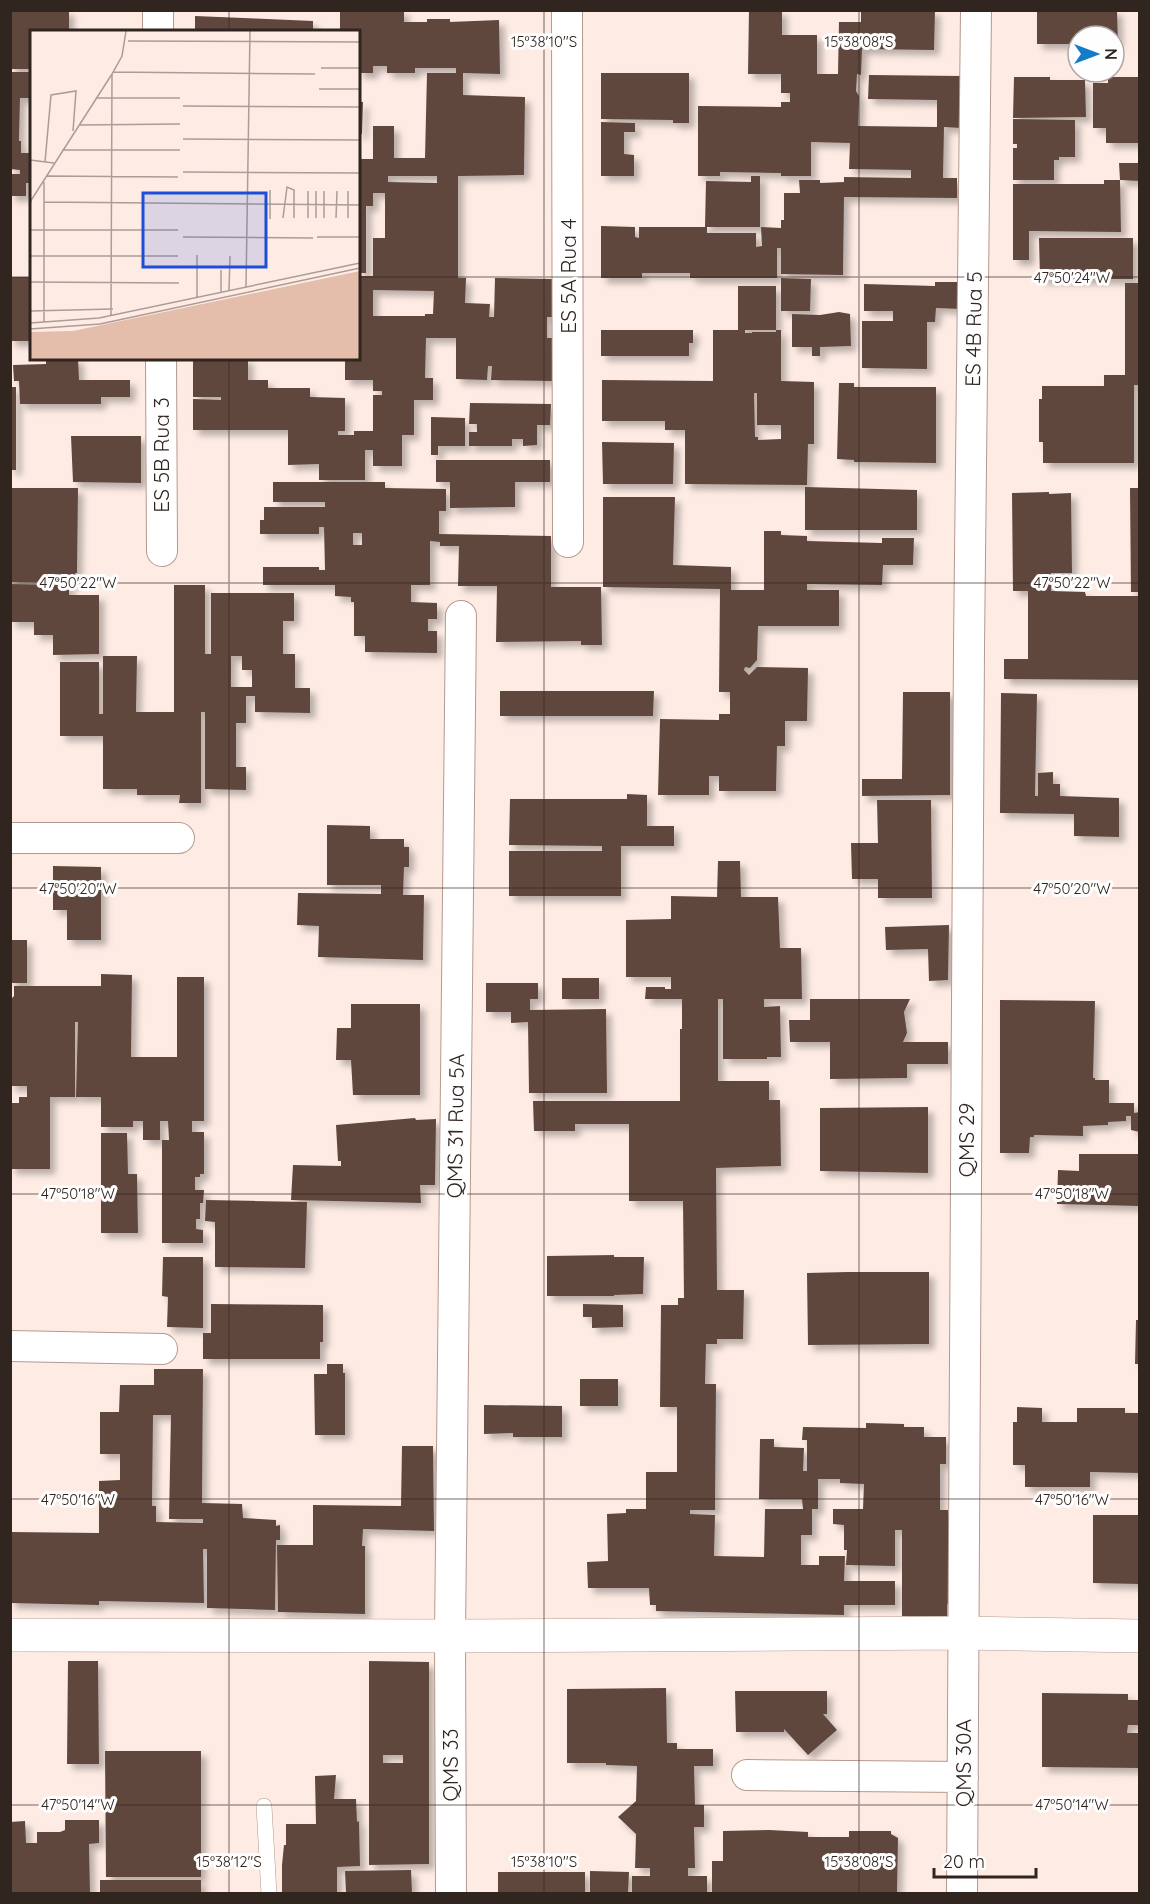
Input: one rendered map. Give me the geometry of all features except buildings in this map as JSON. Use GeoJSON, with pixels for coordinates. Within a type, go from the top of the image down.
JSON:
{"type":"FeatureCollection","features":[{"type":"Feature","properties":{"kind":"street"},"geometry":{"type":"LineString","coordinates":[[158,10],[158,30]]}},
{"type":"Feature","properties":{"kind":"street","name":"ES 5A Rua 4"},"geometry":{"type":"LineString","coordinates":[[567,10],[568,542]]}},
{"type":"Feature","properties":{"kind":"street","name":"ES 4B Rua 5"},"geometry":{"type":"LineString","coordinates":[[969,647],[976,10]]}},
{"type":"Feature","properties":{"kind":"street","name":"ES 5B Rua 3"},"geometry":{"type":"LineString","coordinates":[[161,360],[162,551]]}},
{"type":"Feature","properties":{"kind":"street","name":"QMS 31 Rua 5A"},"geometry":{"type":"LineString","coordinates":[[450,1636],[461,616]]}},
{"type":"Feature","properties":{"kind":"street","name":"QMS 29"},"geometry":{"type":"LineString","coordinates":[[963,1633],[969,647]]}},
{"type":"Feature","properties":{"kind":"street"},"geometry":{"type":"LineString","coordinates":[[10,838],[178,838]]}},
{"type":"Feature","properties":{"kind":"street"},"geometry":{"type":"LineString","coordinates":[[10,1346],[162,1349]]}},
{"type":"Feature","properties":{"kind":"street"},"geometry":{"type":"LineString","coordinates":[[10,1635],[450,1636],[963,1633],[1140,1636]]}},
{"type":"Feature","properties":{"kind":"street","name":"QMS 30A"},"geometry":{"type":"LineString","coordinates":[[962,1893],[963,1633]]}},
{"type":"Feature","properties":{"kind":"street","name":"QMS 33"},"geometry":{"type":"LineString","coordinates":[[450,1636],[451,1893]]}},
{"type":"Feature","properties":{"kind":"street"},"geometry":{"type":"LineString","coordinates":[[747,1775],[963,1777]]}},
{"type":"Feature","properties":{"kind":"lane"},"geometry":{"type":"LineString","coordinates":[[264,1806],[269,1893]]}}]}
